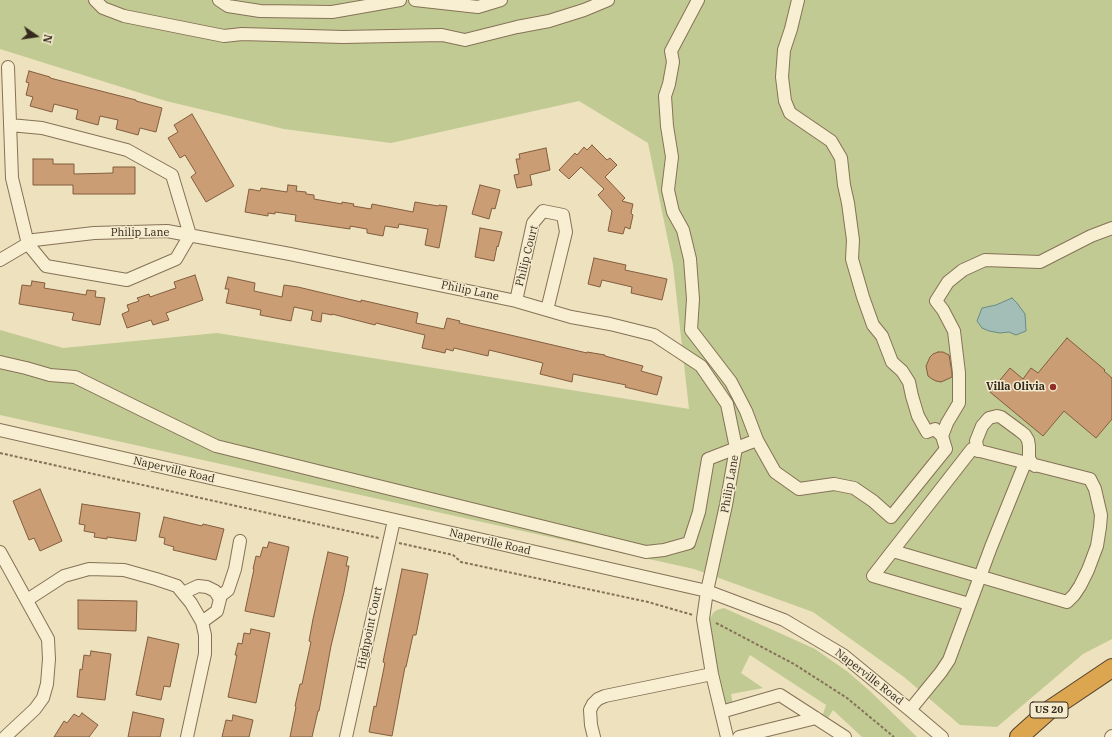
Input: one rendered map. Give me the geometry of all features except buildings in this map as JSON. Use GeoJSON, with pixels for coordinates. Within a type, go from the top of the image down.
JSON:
{"type":"FeatureCollection","features":[{"type":"Feature","properties":{"kind":"highway","name":"US 20"},"geometry":{"type":"LineString","coordinates":[[1019,737],[1048,711],[1112,668]]}},
{"type":"Feature","properties":{"kind":"street"},"geometry":{"type":"LineString","coordinates":[[95,0],[103,8],[124,16],[224,36],[242,34],[343,37],[442,35],[465,40],[517,27],[549,21],[584,10],[608,0]]}},
{"type":"Feature","properties":{"kind":"street"},"geometry":{"type":"LineString","coordinates":[[219,0],[228,6],[260,11],[332,12],[400,0]]}},
{"type":"Feature","properties":{"kind":"street"},"geometry":{"type":"LineString","coordinates":[[415,0],[478,7],[501,0]]}},
{"type":"Feature","properties":{"kind":"street"},"geometry":{"type":"LineString","coordinates":[[698,0],[671,51],[673,62],[665,96],[667,126],[672,157],[668,190],[673,212],[683,230],[690,259],[693,299],[691,330],[731,382],[746,411],[756,440],[775,472],[799,489],[834,484],[854,488],[873,501],[891,517],[946,449],[942,436],[935,429],[927,432],[918,416],[909,382],[902,371],[892,362],[882,336],[873,325],[852,259],[853,240],[841,158],[831,141],[790,113],[785,101],[782,77],[784,50],[798,0]]}},
{"type":"Feature","properties":{"kind":"street"},"geometry":{"type":"LineString","coordinates":[[8,67],[10,125],[12,178],[28,244],[46,266],[127,280],[176,259],[190,235],[172,175],[127,150],[42,128],[10,125]]}},
{"type":"Feature","properties":{"kind":"street","name":"Philip Court"},"geometry":{"type":"LineString","coordinates":[[516,301],[533,223],[543,211],[563,215],[566,232],[547,310]]}},
{"type":"Feature","properties":{"kind":"street"},"geometry":{"type":"LineString","coordinates":[[942,436],[947,423],[959,403],[959,372],[954,331],[943,310],[936,301],[948,282],[963,270],[985,260],[1040,262],[1091,236],[1112,228]]}},
{"type":"Feature","properties":{"kind":"street","name":"Philip Lane"},"geometry":{"type":"LineString","coordinates":[[0,260],[34,240],[94,233],[167,231],[290,254],[516,301],[570,317],[610,324],[654,335],[702,366],[727,404],[736,448],[726,505],[706,591],[703,619],[712,674],[727,737]]}},
{"type":"Feature","properties":{"kind":"street"},"geometry":{"type":"LineString","coordinates":[[0,362],[26,368],[50,376],[75,377],[216,446],[646,552],[664,550],[689,543],[699,512],[708,459],[756,440]]}},
{"type":"Feature","properties":{"kind":"street"},"geometry":{"type":"LineString","coordinates":[[910,710],[950,660],[980,576],[1031,462],[1028,440],[1025,435],[1001,417],[996,416],[989,418],[982,426],[976,441],[978,451]]}},
{"type":"Feature","properties":{"kind":"street","name":"Naperville Road"},"geometry":{"type":"LineString","coordinates":[[0,430],[706,591],[784,620],[843,655],[942,737]]}},
{"type":"Feature","properties":{"kind":"street"},"geometry":{"type":"LineString","coordinates":[[893,551],[1067,602],[1074,595],[1085,576],[1095,553],[1100,527],[1101,515],[1095,489],[1090,479],[972,449],[873,576],[969,604]]}},
{"type":"Feature","properties":{"kind":"street","name":"Highpoint Court"},"geometry":{"type":"LineString","coordinates":[[346,737],[394,520]]}},
{"type":"Feature","properties":{"kind":"street"},"geometry":{"type":"LineString","coordinates":[[219,597],[228,590],[235,569],[240,541]]}},
{"type":"Feature","properties":{"kind":"street"},"geometry":{"type":"LineString","coordinates":[[0,552],[48,639],[49,659],[47,684],[43,698],[35,709],[5,737]]}},
{"type":"Feature","properties":{"kind":"street"},"geometry":{"type":"LineString","coordinates":[[27,600],[64,576],[89,569],[124,570],[156,578],[177,586],[192,603],[202,622],[205,635],[205,654],[187,737]]}},
{"type":"Feature","properties":{"kind":"street"},"geometry":{"type":"LineString","coordinates":[[183,593],[198,586],[207,587],[215,591],[219,597],[220,599],[217,611],[202,622]]}},
{"type":"Feature","properties":{"kind":"street"},"geometry":{"type":"LineString","coordinates":[[594,737],[591,726],[590,710],[598,699],[605,696],[712,674]]}},
{"type":"Feature","properties":{"kind":"street"},"geometry":{"type":"LineString","coordinates":[[720,712],[780,695],[845,737]]}},
{"type":"Feature","properties":{"kind":"street"},"geometry":{"type":"LineString","coordinates":[[739,737],[816,718]]}},
{"type":"Feature","properties":{"kind":"path"},"geometry":{"type":"LineString","coordinates":[[0,453],[373,537]]}},
{"type":"Feature","properties":{"kind":"path"},"geometry":{"type":"LineString","coordinates":[[399,543],[453,555],[461,562],[648,602],[722,626],[794,664],[847,698],[894,737]]}},
{"type":"Feature","properties":{"kind":"green space"},"geometry":{"type":"Polygon","coordinates":[[[0,0],[1112,0],[1112,639],[1083,654],[997,727],[960,725],[904,677],[813,612],[694,569],[0,415],[0,330],[63,348],[217,333],[689,409],[673,265],[648,143],[579,101],[391,143],[284,129],[166,101],[0,49],[0,0]]]}},
{"type":"Feature","properties":{"kind":"green space"},"geometry":{"type":"Polygon","coordinates":[[[724,608],[815,649],[848,672],[871,692],[917,737],[862,737],[833,710],[828,718],[823,714],[826,705],[750,655],[741,673],[763,688],[731,694],[733,705],[725,707],[708,628],[708,623],[713,613],[724,608]]]}},
{"type":"Feature","properties":{"kind":"water"},"geometry":{"type":"Polygon","coordinates":[[[1012,298],[1025,314],[1026,331],[1016,335],[1009,332],[1000,333],[989,331],[982,328],[977,321],[982,308],[996,305],[1012,298]]]}},
{"type":"Feature","properties":{"kind":"place","name":"Villa Olivia"},"geometry":{"type":"Point","coordinates":[1053,387]}}]}
